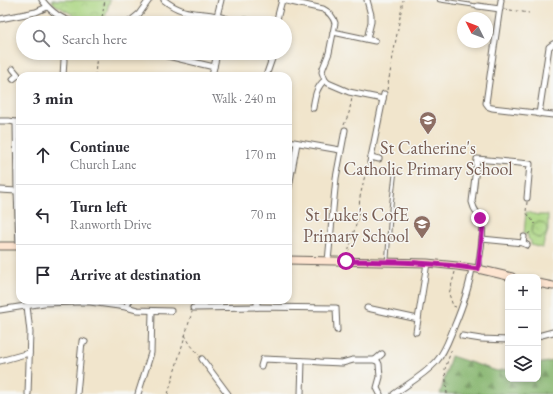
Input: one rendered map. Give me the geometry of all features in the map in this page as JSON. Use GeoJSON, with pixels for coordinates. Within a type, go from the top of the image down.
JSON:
{"type":"FeatureCollection","features":[{"type":"Feature","properties":{"kind":"main road"},"geometry":{"type":"LineString","coordinates":[[0,246],[16,246]]}},
{"type":"Feature","properties":{"kind":"main road"},"geometry":{"type":"LineString","coordinates":[[292,260],[387,262],[457,266],[505,275]]}},
{"type":"Feature","properties":{"kind":"main road"},"geometry":{"type":"LineString","coordinates":[[541,284],[553,286]]}},
{"type":"Feature","properties":{"kind":"street"},"geometry":{"type":"LineString","coordinates":[[42,0],[47,7],[59,16]]}},
{"type":"Feature","properties":{"kind":"street"},"geometry":{"type":"LineString","coordinates":[[137,16],[149,0]]}},
{"type":"Feature","properties":{"kind":"street"},"geometry":{"type":"LineString","coordinates":[[164,0],[182,11],[217,16],[221,0]]}},
{"type":"Feature","properties":{"kind":"street"},"geometry":{"type":"LineString","coordinates":[[278,16],[282,0],[323,9],[327,11],[333,19],[335,23],[329,53],[322,72],[328,83],[343,90],[353,93],[383,96],[370,160],[379,159]]}},
{"type":"Feature","properties":{"kind":"street"},"geometry":{"type":"LineString","coordinates":[[366,39],[371,22],[367,0]]}},
{"type":"Feature","properties":{"kind":"street"},"geometry":{"type":"LineString","coordinates":[[501,0],[486,101],[487,106],[492,108],[553,115]]}},
{"type":"Feature","properties":{"kind":"street"},"geometry":{"type":"LineString","coordinates":[[478,6],[500,9]]}},
{"type":"Feature","properties":{"kind":"street"},"geometry":{"type":"LineString","coordinates":[[0,19],[36,12],[47,7]]}},
{"type":"Feature","properties":{"kind":"street"},"geometry":{"type":"LineString","coordinates":[[333,32],[375,41]]}},
{"type":"Feature","properties":{"kind":"street"},"geometry":{"type":"LineString","coordinates":[[539,114],[549,47],[553,44]]}},
{"type":"Feature","properties":{"kind":"street"},"geometry":{"type":"LineString","coordinates":[[63,72],[64,60]]}},
{"type":"Feature","properties":{"kind":"street"},"geometry":{"type":"LineString","coordinates":[[184,60],[214,67]]}},
{"type":"Feature","properties":{"kind":"street"},"geometry":{"type":"LineString","coordinates":[[213,72],[216,60]]}},
{"type":"Feature","properties":{"kind":"street"},"geometry":{"type":"LineString","coordinates":[[267,72],[272,60]]}},
{"type":"Feature","properties":{"kind":"street"},"geometry":{"type":"LineString","coordinates":[[13,69],[17,72]]}},
{"type":"Feature","properties":{"kind":"street"},"geometry":{"type":"LineString","coordinates":[[312,108],[317,90],[321,83],[325,80]]}},
{"type":"Feature","properties":{"kind":"street"},"geometry":{"type":"LineString","coordinates":[[0,121],[16,122]]}},
{"type":"Feature","properties":{"kind":"street"},"geometry":{"type":"LineString","coordinates":[[328,261],[336,178],[340,150],[345,130]]}},
{"type":"Feature","properties":{"kind":"street"},"geometry":{"type":"LineString","coordinates":[[292,142],[340,150]]}},
{"type":"Feature","properties":{"kind":"street"},"geometry":{"type":"LineString","coordinates":[[292,170],[297,143]]}},
{"type":"Feature","properties":{"kind":"street"},"geometry":{"type":"LineString","coordinates":[[394,394],[422,375],[436,362],[445,349],[470,284],[482,239],[483,226],[475,212],[472,202],[477,159],[530,164],[527,198]]}},
{"type":"Feature","properties":{"kind":"street"},"geometry":{"type":"LineString","coordinates":[[0,190],[16,191]]}},
{"type":"Feature","properties":{"kind":"street"},"geometry":{"type":"LineString","coordinates":[[482,239],[525,244],[524,237]]}},
{"type":"Feature","properties":{"kind":"street"},"geometry":{"type":"LineString","coordinates":[[416,332],[427,264]]}},
{"type":"Feature","properties":{"kind":"street"},"geometry":{"type":"LineString","coordinates":[[0,310],[38,304]]}},
{"type":"Feature","properties":{"kind":"street"},"geometry":{"type":"LineString","coordinates":[[104,304],[137,310],[171,311]]}},
{"type":"Feature","properties":{"kind":"street"},"geometry":{"type":"LineString","coordinates":[[27,306],[30,332],[28,394]]}},
{"type":"Feature","properties":{"kind":"street"},"geometry":{"type":"LineString","coordinates":[[193,308],[200,306],[336,308],[337,330]]}},
{"type":"Feature","properties":{"kind":"street"},"geometry":{"type":"LineString","coordinates":[[367,308],[418,319]]}},
{"type":"Feature","properties":{"kind":"street"},"geometry":{"type":"LineString","coordinates":[[138,394],[151,353],[152,311]]}},
{"type":"Feature","properties":{"kind":"street"},"geometry":{"type":"LineString","coordinates":[[541,335],[552,332]]}},
{"type":"Feature","properties":{"kind":"street"},"geometry":{"type":"LineString","coordinates":[[462,336],[481,340],[505,340]]}},
{"type":"Feature","properties":{"kind":"street"},"geometry":{"type":"LineString","coordinates":[[77,394],[82,341]]}},
{"type":"Feature","properties":{"kind":"street"},"geometry":{"type":"LineString","coordinates":[[0,364],[29,353]]}},
{"type":"Feature","properties":{"kind":"street"},"geometry":{"type":"LineString","coordinates":[[261,366],[261,357],[342,363],[353,360],[375,360],[382,354]]}},
{"type":"Feature","properties":{"kind":"street"},"geometry":{"type":"LineString","coordinates":[[202,359],[228,394]]}},
{"type":"Feature","properties":{"kind":"street"},"geometry":{"type":"LineString","coordinates":[[375,360],[379,364],[380,377],[377,388],[380,394]]}},
{"type":"Feature","properties":{"kind":"street"},"geometry":{"type":"LineString","coordinates":[[301,394],[302,361]]}},
{"type":"Feature","properties":{"kind":"lane"},"geometry":{"type":"LineString","coordinates":[[439,0],[478,6]]}},
{"type":"Feature","properties":{"kind":"lane"},"geometry":{"type":"LineString","coordinates":[[387,262],[395,172]]}},
{"type":"Feature","properties":{"kind":"path"},"geometry":{"type":"LineString","coordinates":[[102,16],[105,0]]}},
{"type":"Feature","properties":{"kind":"path"},"geometry":{"type":"LineString","coordinates":[[383,96],[387,92],[403,0]]}},
{"type":"Feature","properties":{"kind":"path"},"geometry":{"type":"LineString","coordinates":[[500,9],[529,13]]}},
{"type":"Feature","properties":{"kind":"path"},"geometry":{"type":"LineString","coordinates":[[95,72],[96,60]]}},
{"type":"Feature","properties":{"kind":"path"},"geometry":{"type":"LineString","coordinates":[[345,130],[344,125],[349,113],[353,93]]}},
{"type":"Feature","properties":{"kind":"path"},"geometry":{"type":"LineString","coordinates":[[346,261],[358,218],[360,197],[366,166],[370,160]]}},
{"type":"Feature","properties":{"kind":"path"},"geometry":{"type":"LineString","coordinates":[[527,198],[526,212],[535,224]]}},
{"type":"Feature","properties":{"kind":"path"},"geometry":{"type":"LineString","coordinates":[[457,266],[449,294],[453,306],[461,309]]}},
{"type":"Feature","properties":{"kind":"path"},"geometry":{"type":"LineString","coordinates":[[168,394],[193,308]]}},
{"type":"Feature","properties":{"kind":"path"},"geometry":{"type":"LineString","coordinates":[[185,335],[202,359]]}},
{"type":"Feature","properties":{"kind":"path"},"geometry":{"type":"LineString","coordinates":[[447,394],[445,369],[452,345]]}},
{"type":"Feature","properties":{"kind":"green space"},"geometry":{"type":"Polygon","coordinates":[[[52,0],[110,0],[105,16],[75,16],[54,4],[52,0]]]}},
{"type":"Feature","properties":{"kind":"green space"},"geometry":{"type":"Polygon","coordinates":[[[526,212],[538,215],[548,215],[548,231],[542,248],[531,245],[528,235],[524,234],[526,212]]]}},
{"type":"Feature","properties":{"kind":"green space"},"geometry":{"type":"Polygon","coordinates":[[[539,222],[546,227],[547,230],[542,237],[539,238],[532,233],[531,230],[536,223],[539,222]]]}},
{"type":"Feature","properties":{"kind":"green space"},"geometry":{"type":"Polygon","coordinates":[[[451,356],[497,371],[505,370],[505,382],[541,382],[541,363],[553,361],[553,394],[440,394],[451,356]]]}},
{"type":"Feature","properties":{"kind":"place","name":"St Catherine's Catholic Primary School"},"geometry":{"type":"Point","coordinates":[428,135]}},
{"type":"Feature","properties":{"kind":"place","name":"St Luke's CofE Primary School"},"geometry":{"type":"Point","coordinates":[422,239]}},
{"type":"Feature","properties":{"kind":"route"},"geometry":{"type":"LineString","coordinates":[[346,261],[427,264],[478,269],[483,226],[480,218]]}}]}
